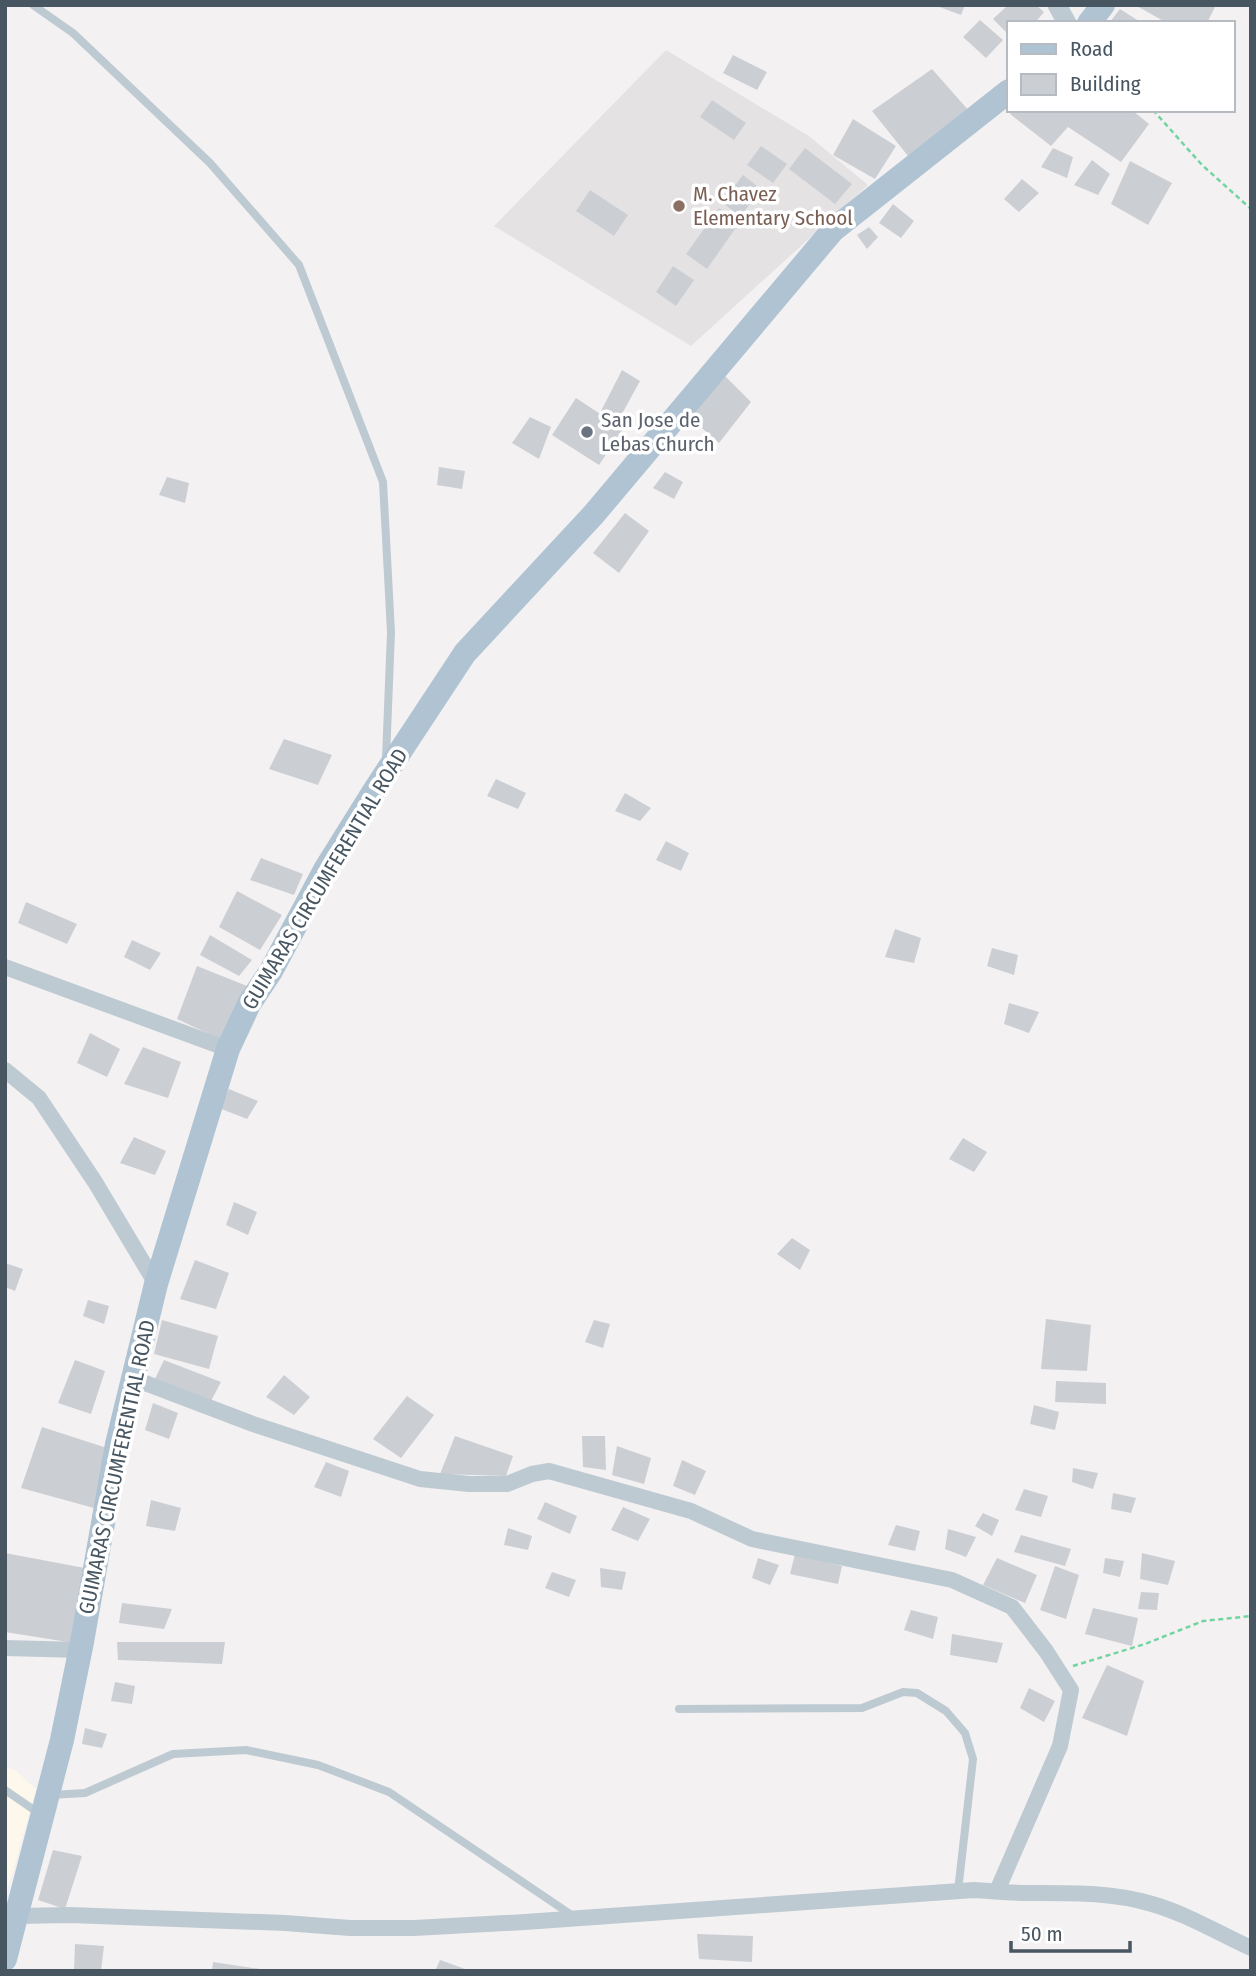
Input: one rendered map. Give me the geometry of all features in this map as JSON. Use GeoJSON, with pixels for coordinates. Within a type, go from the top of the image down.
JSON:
{"type":"FeatureCollection","features":[{"type":"Feature","properties":{"kind":"main road"},"geometry":{"type":"LineString","coordinates":[[1091,21],[1103,5]]}},
{"type":"Feature","properties":{"kind":"main road","name":"GUIMARAS CIRCUMFERENTIAL ROAD"},"geometry":{"type":"LineString","coordinates":[[5,1959],[62,1741],[117,1444],[156,1284],[228,1049],[249,1004],[271,971],[326,868],[465,653],[594,513],[833,230],[1007,93]]}},
{"type":"Feature","properties":{"kind":"street"},"geometry":{"type":"LineString","coordinates":[[1057,5],[1066,21]]}},
{"type":"Feature","properties":{"kind":"street"},"geometry":{"type":"LineString","coordinates":[[5,967],[228,1049]]}},
{"type":"Feature","properties":{"kind":"street"},"geometry":{"type":"LineString","coordinates":[[5,1070],[39,1098],[95,1182],[156,1284]]}},
{"type":"Feature","properties":{"kind":"street"},"geometry":{"type":"LineString","coordinates":[[132,1378],[253,1424],[420,1479],[469,1484],[506,1484],[549,1471],[691,1511],[752,1539],[952,1580],[1012,1607],[1046,1651],[1070,1690],[1060,1746],[997,1891]]}},
{"type":"Feature","properties":{"kind":"street"},"geometry":{"type":"LineString","coordinates":[[5,1648],[80,1650]]}},
{"type":"Feature","properties":{"kind":"street"},"geometry":{"type":"LineString","coordinates":[[17,1916],[70,1915],[350,1928],[414,1928],[958,1891],[1072,1892],[1152,1903],[1206,1924],[1251,1948]]}},
{"type":"Feature","properties":{"kind":"lane"},"geometry":{"type":"LineString","coordinates":[[33,5],[73,33],[210,163],[299,265],[383,482],[391,632],[386,774]]}},
{"type":"Feature","properties":{"kind":"lane"},"geometry":{"type":"LineString","coordinates":[[679,1709],[862,1707],[903,1692],[917,1693],[946,1711],[965,1733],[972,1759],[958,1891]]}},
{"type":"Feature","properties":{"kind":"lane"},"geometry":{"type":"LineString","coordinates":[[5,1790],[45,1805],[85,1793],[173,1755],[246,1750],[318,1765],[389,1792],[576,1918]]}},
{"type":"Feature","properties":{"kind":"path"},"geometry":{"type":"LineString","coordinates":[[1155,112],[1202,165],[1251,209]]}},
{"type":"Feature","properties":{"kind":"path"},"geometry":{"type":"LineString","coordinates":[[1059,1671],[1145,1644],[1203,1621],[1251,1616]]}},
{"type":"Feature","properties":{"kind":"shaded area","name":"M. Chavez Elementary School"},"geometry":{"type":"Polygon","coordinates":[[[666,50],[809,136],[868,185],[691,346],[494,226],[666,50]]]}},
{"type":"Feature","properties":{"kind":"shaded area"},"geometry":{"type":"Polygon","coordinates":[[[5,1767],[15,1770],[36,1789],[5,1899],[5,1767]]]}},
{"type":"Feature","properties":{"kind":"building"},"geometry":{"type":"Polygon","coordinates":[[[934,5],[965,5],[961,15],[934,5]]]}},
{"type":"Feature","properties":{"kind":"building"},"geometry":{"type":"Polygon","coordinates":[[[1008,5],[1036,5],[1044,12],[1037,21],[1007,21],[1007,33],[993,19],[1008,5]]]}},
{"type":"Feature","properties":{"kind":"building"},"geometry":{"type":"Polygon","coordinates":[[[1135,5],[1216,5],[1208,21],[1163,21],[1135,5]]]}},
{"type":"Feature","properties":{"kind":"building"},"geometry":{"type":"Polygon","coordinates":[[[1120,9],[1139,21],[1111,21],[1120,9]]]}},
{"type":"Feature","properties":{"kind":"building"},"geometry":{"type":"Polygon","coordinates":[[[980,20],[1003,40],[986,58],[963,37],[980,20]]]}},
{"type":"Feature","properties":{"kind":"building"},"geometry":{"type":"Polygon","coordinates":[[[733,55],[767,72],[757,90],[723,73],[733,55]]]}},
{"type":"Feature","properties":{"kind":"building"},"geometry":{"type":"Polygon","coordinates":[[[932,69],[970,112],[908,156],[872,111],[932,69]]]}},
{"type":"Feature","properties":{"kind":"building"},"geometry":{"type":"Polygon","coordinates":[[[712,100],[746,123],[734,140],[700,117],[712,100]]]}},
{"type":"Feature","properties":{"kind":"building"},"geometry":{"type":"Polygon","coordinates":[[[1134,112],[1149,124],[1121,162],[1068,127],[1051,146],[1010,114],[1134,112]]]}},
{"type":"Feature","properties":{"kind":"building"},"geometry":{"type":"Polygon","coordinates":[[[853,119],[896,146],[875,179],[833,155],[853,119]]]}},
{"type":"Feature","properties":{"kind":"building"},"geometry":{"type":"Polygon","coordinates":[[[761,146],[787,164],[773,183],[747,165],[761,146]]]}},
{"type":"Feature","properties":{"kind":"building"},"geometry":{"type":"Polygon","coordinates":[[[805,148],[852,184],[835,204],[789,169],[805,148]]]}},
{"type":"Feature","properties":{"kind":"building"},"geometry":{"type":"Polygon","coordinates":[[[1053,148],[1073,157],[1067,178],[1041,167],[1053,148]]]}},
{"type":"Feature","properties":{"kind":"building"},"geometry":{"type":"Polygon","coordinates":[[[1092,160],[1110,174],[1098,195],[1074,185],[1092,160]]]}},
{"type":"Feature","properties":{"kind":"building"},"geometry":{"type":"Polygon","coordinates":[[[1130,161],[1172,183],[1148,225],[1111,204],[1130,161]]]}},
{"type":"Feature","properties":{"kind":"building"},"geometry":{"type":"Polygon","coordinates":[[[743,175],[761,189],[740,217],[722,202],[743,175]]]}},
{"type":"Feature","properties":{"kind":"building"},"geometry":{"type":"Polygon","coordinates":[[[1022,179],[1039,193],[1019,212],[1004,199],[1022,179]]]}},
{"type":"Feature","properties":{"kind":"building"},"geometry":{"type":"Polygon","coordinates":[[[590,190],[628,215],[614,236],[576,211],[590,190]]]}},
{"type":"Feature","properties":{"kind":"building"},"geometry":{"type":"Polygon","coordinates":[[[893,204],[914,221],[901,238],[879,223],[893,204]]]}},
{"type":"Feature","properties":{"kind":"building"},"geometry":{"type":"Polygon","coordinates":[[[719,208],[740,222],[707,269],[686,254],[719,208]]]}},
{"type":"Feature","properties":{"kind":"building"},"geometry":{"type":"Polygon","coordinates":[[[869,227],[878,237],[867,249],[857,235],[869,227]]]}},
{"type":"Feature","properties":{"kind":"building"},"geometry":{"type":"Polygon","coordinates":[[[673,266],[694,280],[676,306],[656,292],[673,266]]]}},
{"type":"Feature","properties":{"kind":"building"},"geometry":{"type":"Polygon","coordinates":[[[622,370],[640,381],[617,423],[601,411],[622,370]]]}},
{"type":"Feature","properties":{"kind":"building"},"geometry":{"type":"Polygon","coordinates":[[[723,374],[751,402],[719,443],[686,414],[723,374]]]}},
{"type":"Feature","properties":{"kind":"building","name":"San Jose de Lebas Church"},"geometry":{"type":"Polygon","coordinates":[[[576,398],[623,429],[599,465],[552,435],[576,398]]]}},
{"type":"Feature","properties":{"kind":"building"},"geometry":{"type":"Polygon","coordinates":[[[530,417],[551,427],[539,459],[512,443],[530,417]]]}},
{"type":"Feature","properties":{"kind":"building"},"geometry":{"type":"Polygon","coordinates":[[[439,467],[465,471],[462,489],[437,485],[439,467]]]}},
{"type":"Feature","properties":{"kind":"building"},"geometry":{"type":"Polygon","coordinates":[[[665,472],[683,482],[674,499],[653,488],[665,472]]]}},
{"type":"Feature","properties":{"kind":"building"},"geometry":{"type":"Polygon","coordinates":[[[167,477],[189,483],[185,503],[159,495],[167,477]]]}},
{"type":"Feature","properties":{"kind":"building"},"geometry":{"type":"Polygon","coordinates":[[[625,513],[649,531],[619,573],[593,553],[625,513]]]}},
{"type":"Feature","properties":{"kind":"building"},"geometry":{"type":"Polygon","coordinates":[[[284,739],[332,755],[318,785],[269,769],[284,739]]]}},
{"type":"Feature","properties":{"kind":"building"},"geometry":{"type":"Polygon","coordinates":[[[496,779],[526,793],[518,809],[487,796],[496,779]]]}},
{"type":"Feature","properties":{"kind":"building"},"geometry":{"type":"Polygon","coordinates":[[[625,793],[651,808],[640,821],[615,811],[625,793]]]}},
{"type":"Feature","properties":{"kind":"building"},"geometry":{"type":"Polygon","coordinates":[[[666,841],[689,853],[681,871],[656,860],[666,841]]]}},
{"type":"Feature","properties":{"kind":"building"},"geometry":{"type":"Polygon","coordinates":[[[261,858],[303,874],[294,895],[250,880],[261,858]]]}},
{"type":"Feature","properties":{"kind":"building"},"geometry":{"type":"Polygon","coordinates":[[[237,891],[282,915],[260,950],[219,927],[237,891]]]}},
{"type":"Feature","properties":{"kind":"building"},"geometry":{"type":"Polygon","coordinates":[[[26,902],[77,924],[67,944],[18,923],[26,902]]]}},
{"type":"Feature","properties":{"kind":"building"},"geometry":{"type":"Polygon","coordinates":[[[895,929],[921,938],[914,963],[885,957],[895,929]]]}},
{"type":"Feature","properties":{"kind":"building"},"geometry":{"type":"Polygon","coordinates":[[[210,935],[252,960],[239,976],[200,955],[210,935]]]}},
{"type":"Feature","properties":{"kind":"building"},"geometry":{"type":"Polygon","coordinates":[[[132,940],[161,953],[150,970],[124,957],[132,940]]]}},
{"type":"Feature","properties":{"kind":"building"},"geometry":{"type":"Polygon","coordinates":[[[992,948],[1018,955],[1014,975],[987,966],[992,948]]]}},
{"type":"Feature","properties":{"kind":"building"},"geometry":{"type":"Polygon","coordinates":[[[197,966],[247,986],[224,1041],[177,1019],[197,966]]]}},
{"type":"Feature","properties":{"kind":"building"},"geometry":{"type":"Polygon","coordinates":[[[1009,1003],[1039,1012],[1029,1033],[1004,1024],[1009,1003]]]}},
{"type":"Feature","properties":{"kind":"building"},"geometry":{"type":"Polygon","coordinates":[[[90,1033],[120,1049],[107,1077],[77,1063],[90,1033]]]}},
{"type":"Feature","properties":{"kind":"building"},"geometry":{"type":"Polygon","coordinates":[[[143,1047],[181,1062],[168,1098],[124,1084],[143,1047]]]}},
{"type":"Feature","properties":{"kind":"building"},"geometry":{"type":"Polygon","coordinates":[[[229,1089],[258,1101],[247,1119],[219,1108],[229,1089]]]}},
{"type":"Feature","properties":{"kind":"building"},"geometry":{"type":"Polygon","coordinates":[[[134,1137],[166,1151],[155,1175],[120,1163],[134,1137]]]}},
{"type":"Feature","properties":{"kind":"building"},"geometry":{"type":"Polygon","coordinates":[[[963,1138],[987,1152],[974,1172],[949,1159],[963,1138]]]}},
{"type":"Feature","properties":{"kind":"building"},"geometry":{"type":"Polygon","coordinates":[[[234,1202],[257,1212],[248,1235],[226,1225],[234,1202]]]}},
{"type":"Feature","properties":{"kind":"building"},"geometry":{"type":"Polygon","coordinates":[[[792,1238],[810,1250],[800,1270],[777,1254],[792,1238]]]}},
{"type":"Feature","properties":{"kind":"building"},"geometry":{"type":"Polygon","coordinates":[[[195,1260],[229,1273],[216,1309],[180,1299],[195,1260]]]}},
{"type":"Feature","properties":{"kind":"building"},"geometry":{"type":"Polygon","coordinates":[[[5,1263],[23,1269],[15,1291],[5,1287],[5,1263]]]}},
{"type":"Feature","properties":{"kind":"building"},"geometry":{"type":"Polygon","coordinates":[[[88,1300],[109,1306],[104,1324],[83,1316],[88,1300]]]}},
{"type":"Feature","properties":{"kind":"building"},"geometry":{"type":"Polygon","coordinates":[[[1046,1319],[1091,1325],[1087,1371],[1041,1369],[1046,1319]]]}},
{"type":"Feature","properties":{"kind":"building"},"geometry":{"type":"Polygon","coordinates":[[[162,1320],[218,1336],[209,1369],[154,1354],[162,1320]]]}},
{"type":"Feature","properties":{"kind":"building"},"geometry":{"type":"Polygon","coordinates":[[[594,1320],[610,1324],[603,1348],[585,1342],[594,1320]]]}},
{"type":"Feature","properties":{"kind":"building"},"geometry":{"type":"Polygon","coordinates":[[[75,1360],[105,1371],[91,1414],[58,1403],[75,1360]]]}},
{"type":"Feature","properties":{"kind":"building"},"geometry":{"type":"Polygon","coordinates":[[[164,1360],[221,1382],[211,1401],[154,1381],[164,1360]]]}},
{"type":"Feature","properties":{"kind":"building"},"geometry":{"type":"Polygon","coordinates":[[[284,1375],[310,1397],[294,1415],[266,1397],[284,1375]]]}},
{"type":"Feature","properties":{"kind":"building"},"geometry":{"type":"Polygon","coordinates":[[[1056,1381],[1106,1383],[1106,1404],[1055,1402],[1056,1381]]]}},
{"type":"Feature","properties":{"kind":"building"},"geometry":{"type":"Polygon","coordinates":[[[407,1396],[434,1415],[401,1458],[373,1439],[407,1396]]]}},
{"type":"Feature","properties":{"kind":"building"},"geometry":{"type":"Polygon","coordinates":[[[153,1403],[178,1413],[169,1439],[145,1430],[153,1403]]]}},
{"type":"Feature","properties":{"kind":"building"},"geometry":{"type":"Polygon","coordinates":[[[1034,1405],[1059,1412],[1055,1430],[1030,1424],[1034,1405]]]}},
{"type":"Feature","properties":{"kind":"building"},"geometry":{"type":"Polygon","coordinates":[[[42,1427],[107,1448],[94,1508],[21,1488],[42,1427]]]}},
{"type":"Feature","properties":{"kind":"building"},"geometry":{"type":"Polygon","coordinates":[[[455,1436],[513,1456],[506,1476],[440,1474],[455,1436]]]}},
{"type":"Feature","properties":{"kind":"building"},"geometry":{"type":"Polygon","coordinates":[[[582,1436],[605,1436],[606,1470],[583,1467],[582,1436]]]}},
{"type":"Feature","properties":{"kind":"building"},"geometry":{"type":"Polygon","coordinates":[[[617,1446],[651,1458],[644,1484],[612,1475],[617,1446]]]}},
{"type":"Feature","properties":{"kind":"building"},"geometry":{"type":"Polygon","coordinates":[[[682,1460],[706,1471],[695,1495],[673,1486],[682,1460]]]}},
{"type":"Feature","properties":{"kind":"building"},"geometry":{"type":"Polygon","coordinates":[[[326,1462],[349,1471],[341,1497],[314,1487],[326,1462]]]}},
{"type":"Feature","properties":{"kind":"building"},"geometry":{"type":"Polygon","coordinates":[[[1073,1468],[1098,1473],[1093,1489],[1072,1482],[1073,1468]]]}},
{"type":"Feature","properties":{"kind":"building"},"geometry":{"type":"Polygon","coordinates":[[[1024,1489],[1048,1496],[1041,1517],[1015,1510],[1024,1489]]]}},
{"type":"Feature","properties":{"kind":"building"},"geometry":{"type":"Polygon","coordinates":[[[1113,1493],[1136,1498],[1131,1513],[1111,1509],[1113,1493]]]}},
{"type":"Feature","properties":{"kind":"building"},"geometry":{"type":"Polygon","coordinates":[[[151,1500],[181,1508],[175,1531],[146,1526],[151,1500]]]}},
{"type":"Feature","properties":{"kind":"building"},"geometry":{"type":"Polygon","coordinates":[[[545,1502],[577,1516],[570,1534],[537,1519],[545,1502]]]}},
{"type":"Feature","properties":{"kind":"building"},"geometry":{"type":"Polygon","coordinates":[[[623,1507],[650,1519],[638,1541],[611,1530],[623,1507]]]}},
{"type":"Feature","properties":{"kind":"building"},"geometry":{"type":"Polygon","coordinates":[[[983,1513],[999,1520],[992,1536],[975,1526],[983,1513]]]}},
{"type":"Feature","properties":{"kind":"building"},"geometry":{"type":"Polygon","coordinates":[[[896,1525],[920,1531],[915,1551],[888,1545],[896,1525]]]}},
{"type":"Feature","properties":{"kind":"building"},"geometry":{"type":"Polygon","coordinates":[[[508,1528],[532,1536],[528,1550],[504,1545],[508,1528]]]}},
{"type":"Feature","properties":{"kind":"building"},"geometry":{"type":"Polygon","coordinates":[[[948,1529],[976,1537],[966,1557],[945,1549],[948,1529]]]}},
{"type":"Feature","properties":{"kind":"building"},"geometry":{"type":"Polygon","coordinates":[[[1021,1535],[1071,1549],[1065,1566],[1014,1552],[1021,1535]]]}},
{"type":"Feature","properties":{"kind":"building"},"geometry":{"type":"Polygon","coordinates":[[[5,1553],[90,1569],[74,1643],[5,1632],[5,1553]]]}},
{"type":"Feature","properties":{"kind":"building"},"geometry":{"type":"Polygon","coordinates":[[[1142,1553],[1175,1561],[1168,1585],[1140,1579],[1142,1553]]]}},
{"type":"Feature","properties":{"kind":"building"},"geometry":{"type":"Polygon","coordinates":[[[795,1554],[842,1566],[838,1584],[790,1574],[795,1554]]]}},
{"type":"Feature","properties":{"kind":"building"},"geometry":{"type":"Polygon","coordinates":[[[758,1558],[779,1565],[770,1585],[752,1578],[758,1558]]]}},
{"type":"Feature","properties":{"kind":"building"},"geometry":{"type":"Polygon","coordinates":[[[997,1558],[1037,1575],[1025,1603],[983,1585],[997,1558]]]}},
{"type":"Feature","properties":{"kind":"building"},"geometry":{"type":"Polygon","coordinates":[[[1105,1558],[1124,1561],[1120,1577],[1103,1573],[1105,1558]]]}},
{"type":"Feature","properties":{"kind":"building"},"geometry":{"type":"Polygon","coordinates":[[[1055,1566],[1079,1575],[1066,1619],[1040,1610],[1055,1566]]]}},
{"type":"Feature","properties":{"kind":"building"},"geometry":{"type":"Polygon","coordinates":[[[600,1568],[626,1572],[622,1590],[601,1587],[600,1568]]]}},
{"type":"Feature","properties":{"kind":"building"},"geometry":{"type":"Polygon","coordinates":[[[552,1572],[576,1580],[569,1597],[545,1588],[552,1572]]]}},
{"type":"Feature","properties":{"kind":"building"},"geometry":{"type":"Polygon","coordinates":[[[1141,1592],[1159,1593],[1157,1610],[1138,1609],[1141,1592]]]}},
{"type":"Feature","properties":{"kind":"building"},"geometry":{"type":"Polygon","coordinates":[[[122,1603],[172,1609],[164,1629],[119,1623],[122,1603]]]}},
{"type":"Feature","properties":{"kind":"building"},"geometry":{"type":"Polygon","coordinates":[[[1093,1608],[1138,1618],[1132,1646],[1085,1634],[1093,1608]]]}},
{"type":"Feature","properties":{"kind":"building"},"geometry":{"type":"Polygon","coordinates":[[[911,1610],[938,1617],[933,1639],[904,1630],[911,1610]]]}},
{"type":"Feature","properties":{"kind":"building"},"geometry":{"type":"Polygon","coordinates":[[[952,1634],[1003,1643],[997,1663],[950,1655],[952,1634]]]}},
{"type":"Feature","properties":{"kind":"building"},"geometry":{"type":"Polygon","coordinates":[[[117,1642],[225,1642],[222,1664],[118,1660],[117,1642]]]}},
{"type":"Feature","properties":{"kind":"building"},"geometry":{"type":"Polygon","coordinates":[[[1107,1665],[1144,1681],[1127,1736],[1082,1718],[1107,1665]]]}},
{"type":"Feature","properties":{"kind":"building"},"geometry":{"type":"Polygon","coordinates":[[[115,1682],[135,1686],[132,1704],[111,1701],[115,1682]]]}},
{"type":"Feature","properties":{"kind":"building"},"geometry":{"type":"Polygon","coordinates":[[[1029,1688],[1055,1701],[1044,1722],[1020,1708],[1029,1688]]]}},
{"type":"Feature","properties":{"kind":"building"},"geometry":{"type":"Polygon","coordinates":[[[85,1728],[107,1734],[102,1748],[82,1744],[85,1728]]]}},
{"type":"Feature","properties":{"kind":"building"},"geometry":{"type":"Polygon","coordinates":[[[53,1850],[82,1856],[65,1909],[38,1900],[53,1850]]]}},
{"type":"Feature","properties":{"kind":"building"},"geometry":{"type":"Polygon","coordinates":[[[697,1934],[753,1936],[752,1962],[699,1959],[697,1934]]]}},
{"type":"Feature","properties":{"kind":"building"},"geometry":{"type":"Polygon","coordinates":[[[75,1944],[104,1946],[101,1971],[74,1971],[75,1944]]]}},
{"type":"Feature","properties":{"kind":"building"},"geometry":{"type":"Polygon","coordinates":[[[440,1960],[468,1970],[468,1971],[435,1971],[440,1960]]]}},
{"type":"Feature","properties":{"kind":"building"},"geometry":{"type":"Polygon","coordinates":[[[213,1962],[260,1969],[212,1971],[213,1962]]]}},
{"type":"Feature","properties":{"kind":"place","name":"M. Chavez Elementary School"},"geometry":{"type":"Point","coordinates":[679,206]}},
{"type":"Feature","properties":{"kind":"place","name":"San Jose de Lebas Church"},"geometry":{"type":"Point","coordinates":[587,432]}}]}
